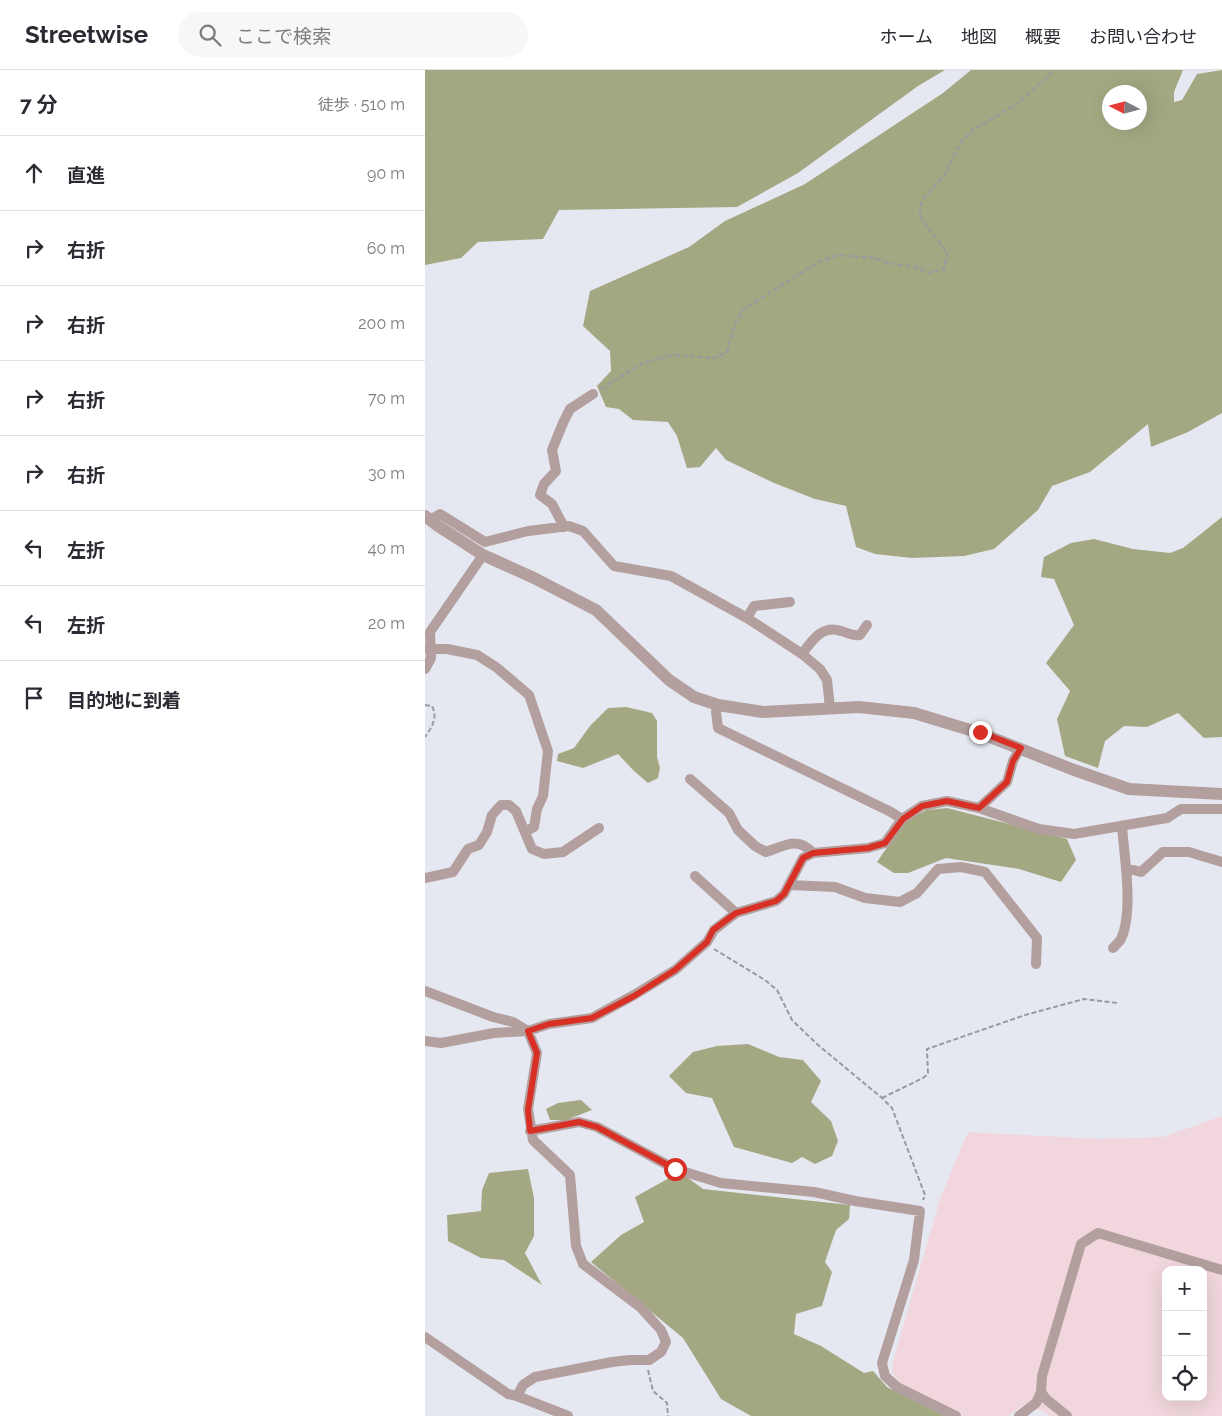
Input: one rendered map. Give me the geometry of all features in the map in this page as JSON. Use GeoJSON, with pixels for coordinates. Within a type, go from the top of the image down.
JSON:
{"type":"FeatureCollection","features":[{"type":"Feature","properties":{"kind":"street"},"geometry":{"type":"LineString","coordinates":[[564,526],[552,504],[540,495],[544,484],[556,471],[552,450],[570,409],[593,394]]}},
{"type":"Feature","properties":{"kind":"street"},"geometry":{"type":"LineString","coordinates":[[427,518],[440,514],[485,542],[528,530],[564,526],[583,530],[615,566],[671,576],[747,618],[801,654],[820,669],[827,680],[829,708]]}},
{"type":"Feature","properties":{"kind":"street"},"geometry":{"type":"LineString","coordinates":[[427,518],[483,555],[534,578],[596,610],[669,680],[694,697],[718,705],[763,712],[859,707],[914,712],[980,732],[1074,770],[1129,789],[1222,794]]}},
{"type":"Feature","properties":{"kind":"street"},"geometry":{"type":"LineString","coordinates":[[425,669],[431,658],[428,649],[430,632],[483,555]]}},
{"type":"Feature","properties":{"kind":"street"},"geometry":{"type":"LineString","coordinates":[[747,618],[753,606],[790,602]]}},
{"type":"Feature","properties":{"kind":"street"},"geometry":{"type":"LineString","coordinates":[[801,654],[818,633],[828,630],[839,630],[851,636],[860,635],[867,625]]}},
{"type":"Feature","properties":{"kind":"street"},"geometry":{"type":"LineString","coordinates":[[428,649],[447,649],[477,655],[496,667],[529,695],[548,751],[543,796],[537,808],[534,827],[526,831]]}},
{"type":"Feature","properties":{"kind":"street"},"geometry":{"type":"LineString","coordinates":[[718,705],[718,728],[903,819]]}},
{"type":"Feature","properties":{"kind":"street"},"geometry":{"type":"LineString","coordinates":[[979,808],[1007,782],[1013,761],[1021,748]]}},
{"type":"Feature","properties":{"kind":"street"},"geometry":{"type":"LineString","coordinates":[[691,779],[729,813],[738,830],[755,846],[766,852],[795,842],[807,846],[813,853]]}},
{"type":"Feature","properties":{"kind":"street"},"geometry":{"type":"LineString","coordinates":[[425,1041],[441,1043],[494,1033],[528,1031],[549,1024],[592,1018],[634,996],[675,970],[707,942],[713,930],[736,913],[776,901],[784,894],[803,858],[813,853],[868,848],[885,843],[903,819],[922,806],[947,801],[979,808],[1039,828],[1075,834],[1167,818],[1181,809],[1222,809]]}},
{"type":"Feature","properties":{"kind":"street"},"geometry":{"type":"LineString","coordinates":[[425,878],[453,872],[468,848],[479,845],[487,832],[492,815],[501,805],[509,805],[517,811],[532,849],[544,854],[563,852],[599,828]]}},
{"type":"Feature","properties":{"kind":"street"},"geometry":{"type":"LineString","coordinates":[[1113,948],[1121,940],[1126,920],[1128,884],[1122,826]]}},
{"type":"Feature","properties":{"kind":"street"},"geometry":{"type":"LineString","coordinates":[[1126,868],[1141,872],[1163,852],[1189,852],[1222,862]]}},
{"type":"Feature","properties":{"kind":"street"},"geometry":{"type":"LineString","coordinates":[[789,885],[835,887],[865,898],[901,902],[917,894],[938,869],[961,867],[985,872],[1037,938],[1036,964]]}},
{"type":"Feature","properties":{"kind":"street"},"geometry":{"type":"LineString","coordinates":[[695,876],[736,913]]}},
{"type":"Feature","properties":{"kind":"street"},"geometry":{"type":"LineString","coordinates":[[425,990],[493,1018],[513,1022],[528,1031],[537,1053],[528,1110],[530,1131],[533,1140],[570,1175],[576,1246],[583,1264],[640,1306],[661,1330],[666,1342],[661,1352],[649,1360],[612,1362],[535,1378],[523,1385],[517,1396]]}},
{"type":"Feature","properties":{"kind":"street"},"geometry":{"type":"LineString","coordinates":[[530,1131],[579,1122],[597,1127],[675,1169],[721,1183],[814,1192],[855,1201],[920,1211],[914,1260],[882,1364],[885,1376],[897,1387],[956,1416]]}},
{"type":"Feature","properties":{"kind":"street"},"geometry":{"type":"LineString","coordinates":[[1019,1416],[1036,1403],[1041,1392],[1042,1376],[1081,1244],[1098,1233],[1222,1270]]}},
{"type":"Feature","properties":{"kind":"street"},"geometry":{"type":"LineString","coordinates":[[425,1336],[508,1394],[569,1416]]}},
{"type":"Feature","properties":{"kind":"street"},"geometry":{"type":"LineString","coordinates":[[1041,1392],[1046,1400],[1067,1416]]}},
{"type":"Feature","properties":{"kind":"path"},"geometry":{"type":"LineString","coordinates":[[593,394],[643,363],[674,355],[714,358],[727,352],[736,321],[743,310],[818,262],[837,255],[875,258],[887,263],[915,267],[929,273],[944,269],[947,253],[923,221],[921,212],[922,200],[944,176],[960,144],[973,130],[1017,104],[1055,70]]}},
{"type":"Feature","properties":{"kind":"path"},"geometry":{"type":"LineString","coordinates":[[425,706],[432,706],[435,712],[433,725],[425,738]]}},
{"type":"Feature","properties":{"kind":"path"},"geometry":{"type":"LineString","coordinates":[[707,942],[713,948],[765,980],[777,990],[792,1020],[818,1045],[892,1108],[925,1195],[920,1211]]}},
{"type":"Feature","properties":{"kind":"path"},"geometry":{"type":"LineString","coordinates":[[882,1098],[928,1074],[927,1049],[1025,1015],[1084,999],[1117,1002]]}},
{"type":"Feature","properties":{"kind":"path"},"geometry":{"type":"LineString","coordinates":[[649,1360],[648,1373],[653,1390],[667,1403],[668,1416]]}},
{"type":"Feature","properties":{"kind":"shaded area"},"geometry":{"type":"Polygon","coordinates":[[[1222,1116],[1222,1416],[1050,1416],[1027,1403],[1008,1416],[964,1416],[902,1385],[892,1373],[893,1361],[941,1196],[968,1132],[1100,1139],[1163,1137],[1222,1116]]]}},
{"type":"Feature","properties":{"kind":"green space"},"geometry":{"type":"Polygon","coordinates":[[[425,70],[945,70],[918,86],[798,173],[737,207],[559,210],[543,239],[478,242],[461,258],[425,265],[425,70]]]}},
{"type":"Feature","properties":{"kind":"green space"},"geometry":{"type":"Polygon","coordinates":[[[971,70],[1183,70],[1174,92],[1174,102],[1182,100],[1197,74],[1222,70],[1222,413],[1188,432],[1151,447],[1148,424],[1090,472],[1052,486],[1038,510],[994,549],[964,556],[912,558],[875,554],[856,547],[846,506],[815,499],[774,483],[726,460],[716,448],[700,467],[687,468],[677,436],[668,422],[633,420],[619,409],[606,407],[597,386],[611,371],[610,351],[583,326],[590,291],[689,247],[725,221],[805,184],[943,93],[971,70]]]}},
{"type":"Feature","properties":{"kind":"green space"},"geometry":{"type":"Polygon","coordinates":[[[1222,517],[1222,737],[1204,738],[1178,713],[1147,727],[1124,726],[1105,741],[1098,768],[1065,756],[1057,719],[1070,691],[1046,663],[1074,625],[1054,579],[1041,577],[1044,557],[1071,543],[1094,539],[1133,549],[1170,553],[1183,548],[1222,517]]]}},
{"type":"Feature","properties":{"kind":"green space"},"geometry":{"type":"Polygon","coordinates":[[[626,707],[652,713],[657,721],[657,757],[660,768],[658,778],[648,783],[618,754],[583,768],[557,761],[558,754],[574,748],[590,726],[608,708],[626,707]]]}},
{"type":"Feature","properties":{"kind":"green space"},"geometry":{"type":"Polygon","coordinates":[[[947,808],[1067,839],[1076,860],[1061,882],[1019,869],[946,858],[908,873],[894,873],[877,862],[905,821],[927,810],[947,808]]]}},
{"type":"Feature","properties":{"kind":"green space"},"geometry":{"type":"Polygon","coordinates":[[[748,1044],[779,1057],[803,1060],[821,1081],[811,1102],[831,1121],[838,1141],[832,1156],[815,1164],[802,1157],[792,1163],[734,1147],[712,1098],[686,1093],[669,1076],[693,1052],[717,1046],[748,1044]]]}},
{"type":"Feature","properties":{"kind":"green space"},"geometry":{"type":"Polygon","coordinates":[[[581,1100],[592,1110],[566,1120],[550,1120],[546,1109],[558,1103],[581,1100]]]}},
{"type":"Feature","properties":{"kind":"green space"},"geometry":{"type":"Polygon","coordinates":[[[528,1169],[534,1198],[534,1236],[525,1253],[542,1285],[504,1260],[481,1258],[448,1241],[447,1215],[481,1211],[482,1190],[489,1173],[528,1169]]]}},
{"type":"Feature","properties":{"kind":"green space"},"geometry":{"type":"Polygon","coordinates":[[[680,1172],[703,1189],[850,1205],[849,1219],[836,1230],[825,1262],[832,1272],[822,1306],[796,1314],[794,1334],[821,1346],[864,1373],[873,1371],[887,1387],[945,1416],[751,1416],[721,1399],[683,1338],[591,1262],[621,1235],[644,1222],[635,1197],[680,1172]]]}},
{"type":"Feature","properties":{"kind":"route"},"geometry":{"type":"LineString","coordinates":[[675,1169],[597,1127],[579,1122],[530,1131],[528,1110],[537,1053],[528,1031],[549,1024],[592,1018],[634,996],[675,970],[707,942],[713,930],[736,913],[776,901],[784,894],[803,858],[813,853],[868,848],[885,843],[903,819],[922,806],[947,801],[979,808],[1007,782],[1013,761],[1021,748],[980,732]]}}]}
